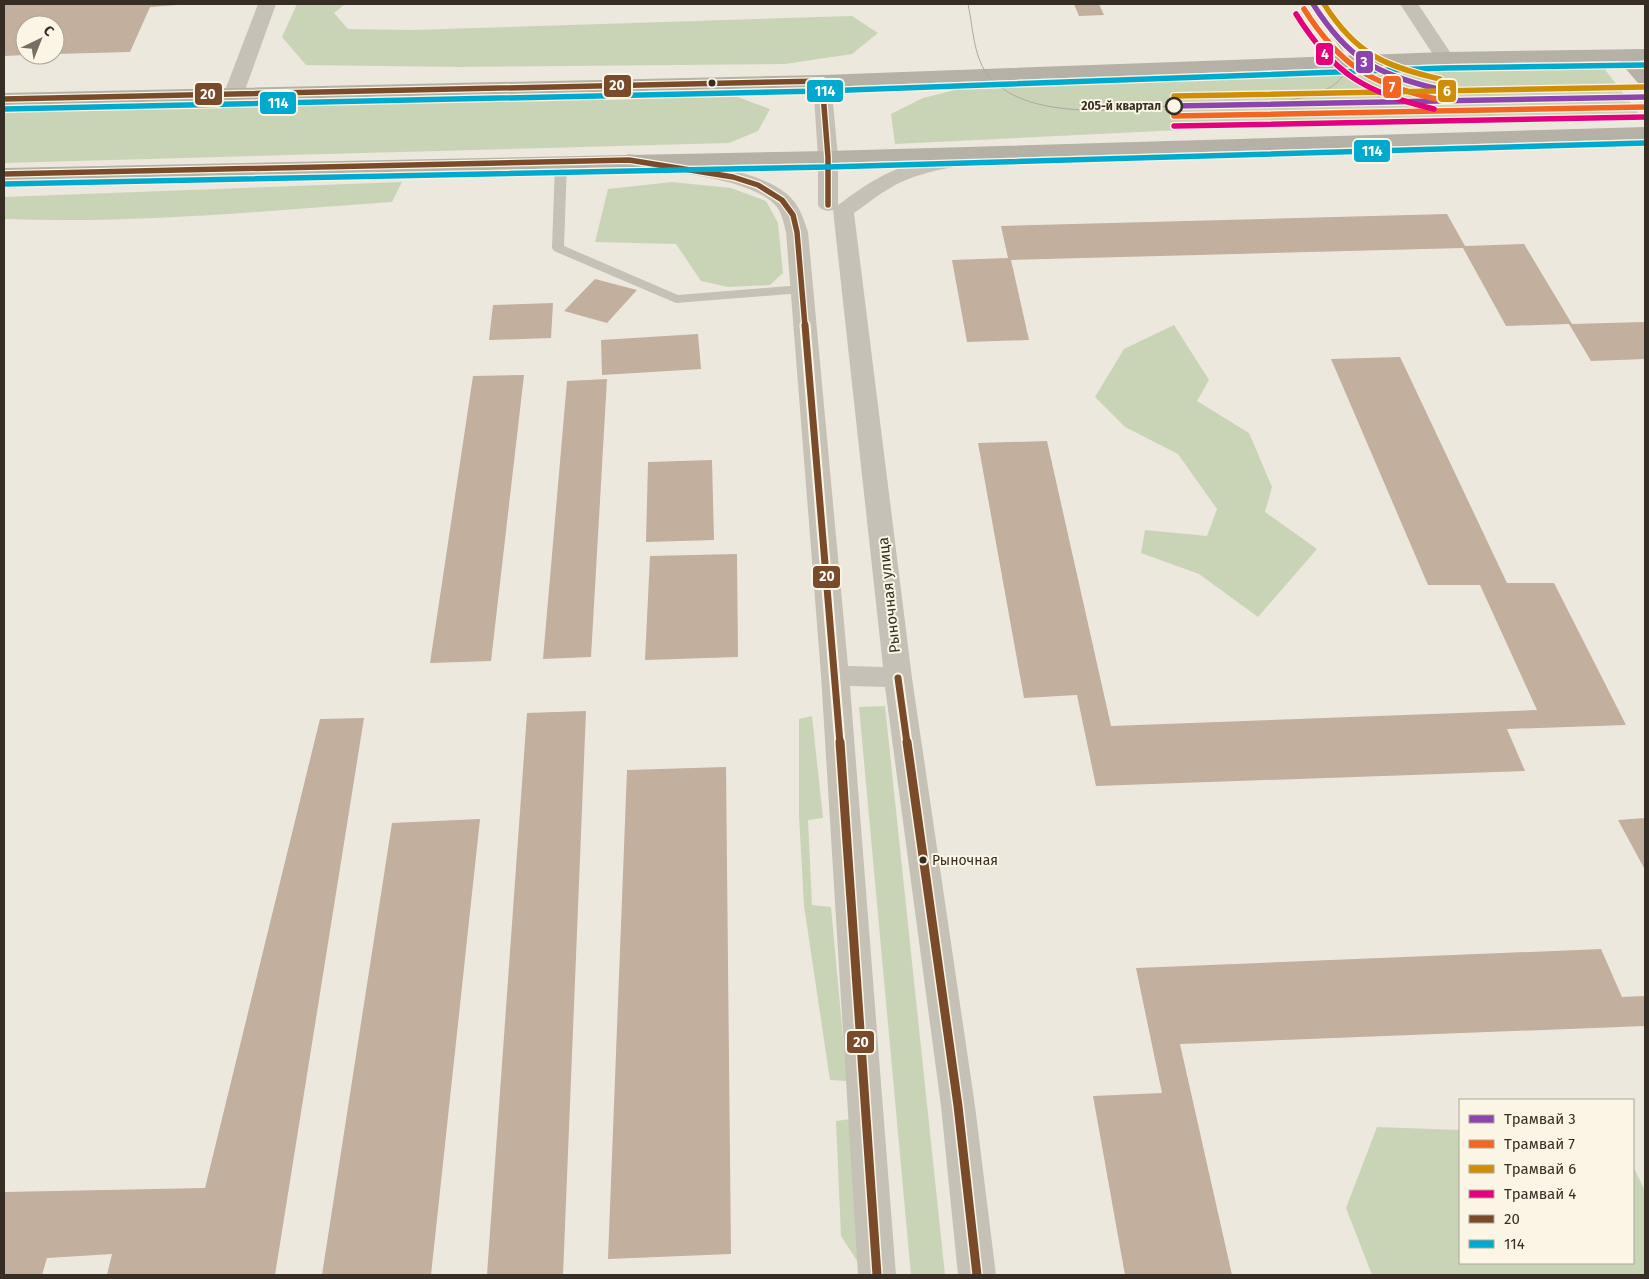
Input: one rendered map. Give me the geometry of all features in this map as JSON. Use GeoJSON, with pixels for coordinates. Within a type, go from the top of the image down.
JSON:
{"type":"FeatureCollection","features":[{"type":"Feature","properties":{"kind":"main road"},"geometry":{"type":"LineString","coordinates":[[1624,55],[1645,79]]}},
{"type":"Feature","properties":{"kind":"main road"},"geometry":{"type":"LineString","coordinates":[[4,98],[822,81],[1445,58],[1645,55]]}},
{"type":"Feature","properties":{"kind":"main road"},"geometry":{"type":"LineString","coordinates":[[4,174],[828,157],[1645,133]]}},
{"type":"Feature","properties":{"kind":"street"},"geometry":{"type":"LineString","coordinates":[[234,93],[267,4]]}},
{"type":"Feature","properties":{"kind":"street"},"geometry":{"type":"LineString","coordinates":[[1409,4],[1445,58]]}},
{"type":"Feature","properties":{"kind":"street","name":"Рыночная улица"},"geometry":{"type":"LineString","coordinates":[[822,81],[828,157],[958,1106],[977,1275]]}},
{"type":"Feature","properties":{"kind":"street"},"geometry":{"type":"LineString","coordinates":[[797,232],[818,211],[836,208],[888,181],[916,170],[976,158],[1037,150]]}},
{"type":"Feature","properties":{"kind":"street"},"geometry":{"type":"LineString","coordinates":[[628,160],[727,176],[758,185],[782,200],[793,215],[797,232],[835,674],[877,1275]]}},
{"type":"Feature","properties":{"kind":"street"},"geometry":{"type":"LineString","coordinates":[[835,674],[898,678]]}},
{"type":"Feature","properties":{"kind":"lane"},"geometry":{"type":"LineString","coordinates":[[561,163],[558,248],[676,300],[802,290]]}},
{"type":"Feature","properties":{"kind":"green space"},"geometry":{"type":"Polygon","coordinates":[[[297,4],[345,4],[334,13],[348,29],[412,30],[852,16],[878,33],[852,54],[785,64],[458,67],[306,65],[282,37],[297,4]]]}},
{"type":"Feature","properties":{"kind":"green space"},"geometry":{"type":"Polygon","coordinates":[[[1600,63],[1642,118],[1387,120],[895,144],[891,114],[923,98],[959,89],[1600,63]]]}},
{"type":"Feature","properties":{"kind":"green space"},"geometry":{"type":"Polygon","coordinates":[[[699,93],[735,96],[770,109],[758,131],[729,143],[4,163],[4,112],[248,107],[699,93]]]}},
{"type":"Feature","properties":{"kind":"green space"},"geometry":{"type":"Polygon","coordinates":[[[402,182],[392,202],[149,218],[101,220],[4,219],[4,197],[402,182]]]}},
{"type":"Feature","properties":{"kind":"green space"},"geometry":{"type":"Polygon","coordinates":[[[672,182],[731,188],[766,201],[778,223],[783,273],[770,285],[728,287],[701,281],[676,244],[595,242],[608,189],[672,182]]]}},
{"type":"Feature","properties":{"kind":"green space"},"geometry":{"type":"Polygon","coordinates":[[[1174,325],[1209,380],[1197,401],[1249,433],[1272,487],[1265,512],[1317,549],[1258,617],[1199,574],[1141,553],[1145,530],[1207,536],[1217,509],[1178,454],[1125,427],[1095,397],[1124,349],[1174,325]]]}},
{"type":"Feature","properties":{"kind":"green space"},"geometry":{"type":"Polygon","coordinates":[[[885,706],[945,1275],[911,1275],[859,707],[885,706]]]}},
{"type":"Feature","properties":{"kind":"green space"},"geometry":{"type":"Polygon","coordinates":[[[812,716],[823,818],[808,820],[812,905],[831,907],[847,1081],[830,1080],[804,906],[799,816],[799,719],[812,716]]]}},
{"type":"Feature","properties":{"kind":"green space"},"geometry":{"type":"Polygon","coordinates":[[[850,1119],[863,1270],[841,1236],[836,1121],[850,1119]]]}},
{"type":"Feature","properties":{"kind":"green space"},"geometry":{"type":"Polygon","coordinates":[[[1377,1127],[1459,1130],[1459,1264],[1634,1264],[1634,1168],[1645,1191],[1645,1275],[1372,1275],[1346,1208],[1377,1127]]]}},
{"type":"Feature","properties":{"kind":"building"},"geometry":{"type":"Polygon","coordinates":[[[4,4],[177,4],[150,7],[130,52],[65,54],[65,15],[15,15],[15,55],[4,56],[4,4]]]}},
{"type":"Feature","properties":{"kind":"building"},"geometry":{"type":"Polygon","coordinates":[[[1074,4],[1099,4],[1104,15],[1079,16],[1074,4]]]}},
{"type":"Feature","properties":{"kind":"building"},"geometry":{"type":"Polygon","coordinates":[[[1447,214],[1465,246],[1524,244],[1572,324],[1645,322],[1645,359],[1591,361],[1569,324],[1506,326],[1463,248],[1011,260],[1029,340],[967,342],[952,260],[1008,258],[1001,226],[1447,214]]]}},
{"type":"Feature","properties":{"kind":"building"},"geometry":{"type":"Polygon","coordinates":[[[595,279],[637,290],[607,323],[564,311],[595,279]]]}},
{"type":"Feature","properties":{"kind":"building"},"geometry":{"type":"Polygon","coordinates":[[[553,303],[551,338],[489,340],[493,305],[553,303]]]}},
{"type":"Feature","properties":{"kind":"building"},"geometry":{"type":"Polygon","coordinates":[[[698,334],[701,369],[602,375],[601,340],[698,334]]]}},
{"type":"Feature","properties":{"kind":"building"},"geometry":{"type":"Polygon","coordinates":[[[1400,357],[1507,583],[1554,583],[1626,725],[1507,729],[1525,771],[1096,786],[1077,695],[1024,698],[978,443],[1047,441],[1111,726],[1537,710],[1480,585],[1428,585],[1331,359],[1400,357]]]}},
{"type":"Feature","properties":{"kind":"building"},"geometry":{"type":"Polygon","coordinates":[[[524,375],[491,661],[430,663],[473,376],[524,375]]]}},
{"type":"Feature","properties":{"kind":"building"},"geometry":{"type":"Polygon","coordinates":[[[607,379],[591,657],[543,659],[567,381],[607,379]]]}},
{"type":"Feature","properties":{"kind":"building"},"geometry":{"type":"Polygon","coordinates":[[[712,460],[714,540],[646,542],[648,462],[712,460]]]}},
{"type":"Feature","properties":{"kind":"building"},"geometry":{"type":"Polygon","coordinates":[[[737,554],[738,657],[645,660],[650,556],[737,554]]]}},
{"type":"Feature","properties":{"kind":"building"},"geometry":{"type":"Polygon","coordinates":[[[586,711],[563,1275],[487,1275],[527,713],[586,711]]]}},
{"type":"Feature","properties":{"kind":"building"},"geometry":{"type":"Polygon","coordinates":[[[364,718],[275,1275],[107,1275],[112,1254],[47,1258],[42,1275],[4,1275],[4,1192],[205,1188],[320,719],[364,718]]]}},
{"type":"Feature","properties":{"kind":"building"},"geometry":{"type":"Polygon","coordinates":[[[726,767],[731,1254],[608,1259],[627,770],[726,767]]]}},
{"type":"Feature","properties":{"kind":"building"},"geometry":{"type":"Polygon","coordinates":[[[1645,818],[1645,868],[1644,868],[1618,820],[1645,818]]]}},
{"type":"Feature","properties":{"kind":"building"},"geometry":{"type":"Polygon","coordinates":[[[480,819],[431,1275],[322,1275],[392,823],[480,819]]]}},
{"type":"Feature","properties":{"kind":"building"},"geometry":{"type":"Polygon","coordinates":[[[1601,949],[1622,997],[1645,996],[1645,1026],[1180,1044],[1232,1275],[1125,1275],[1093,1096],[1162,1093],[1136,968],[1601,949]]]}},
{"type":"Feature","properties":{"kind":"tram line"},"geometry":{"type":"LineString","coordinates":[[968,4],[976,49],[982,66],[987,74],[1003,89],[1024,100],[1074,110],[1174,106]]}},
{"type":"Feature","properties":{"kind":"tram line","name":"3"},"geometry":{"type":"LineString","coordinates":[[1313,4],[1337,39],[1364,62],[1397,78],[1438,89]]}},
{"type":"Feature","properties":{"kind":"tram line","name":"6"},"geometry":{"type":"LineString","coordinates":[[1324,4],[1347,35],[1372,56],[1403,69],[1440,79]]}},
{"type":"Feature","properties":{"kind":"tram line","name":"7"},"geometry":{"type":"LineString","coordinates":[[1304,9],[1330,46],[1358,71],[1393,87],[1436,99]]}},
{"type":"Feature","properties":{"kind":"tram line","name":"4"},"geometry":{"type":"LineString","coordinates":[[1296,14],[1309,35],[1323,52],[1337,67],[1353,79],[1389,96],[1434,109]]}},
{"type":"Feature","properties":{"kind":"tram line"},"geometry":{"type":"LineString","coordinates":[[1257,105],[1312,95],[1326,90],[1337,82],[1344,73],[1346,61],[1342,49],[1329,31]]}},
{"type":"Feature","properties":{"kind":"tram line","name":"6"},"geometry":{"type":"LineString","coordinates":[[1174,96],[1645,87]]}},
{"type":"Feature","properties":{"kind":"tram line","name":"3"},"geometry":{"type":"LineString","coordinates":[[1174,106],[1645,97]]}},
{"type":"Feature","properties":{"kind":"tram line","name":"7"},"geometry":{"type":"LineString","coordinates":[[1174,116],[1645,107]]}},
{"type":"Feature","properties":{"kind":"tram line","name":"4"},"geometry":{"type":"LineString","coordinates":[[1174,126],[1645,117]]}},
{"type":"Feature","properties":{"kind":"transit line","name":"114"},"geometry":{"type":"LineString","coordinates":[[4,109],[822,91],[1445,68],[1645,65]]}},
{"type":"Feature","properties":{"kind":"transit line","name":"20"},"geometry":{"type":"LineString","coordinates":[[822,81],[828,157],[828,205]]}},
{"type":"Feature","properties":{"kind":"transit line","name":"20"},"geometry":{"type":"LineString","coordinates":[[4,99],[822,81]]}},
{"type":"Feature","properties":{"kind":"transit line","name":"114"},"geometry":{"type":"LineString","coordinates":[[4,184],[828,167],[1645,143]]}},
{"type":"Feature","properties":{"kind":"transit line","name":"20"},"geometry":{"type":"LineString","coordinates":[[4,174],[629,160],[733,177],[758,185],[782,200],[793,215],[797,232],[835,675],[877,1275]]}},
{"type":"Feature","properties":{"kind":"transit line","name":"20"},"geometry":{"type":"LineString","coordinates":[[898,678],[958,1106],[977,1275]]}},
{"type":"Feature","properties":{"kind":"place","name":"205-й квартал"},"geometry":{"type":"Point","coordinates":[1174,106]}},
{"type":"Feature","properties":{"kind":"place","name":"Рыночная"},"geometry":{"type":"Point","coordinates":[923,860]}}]}
